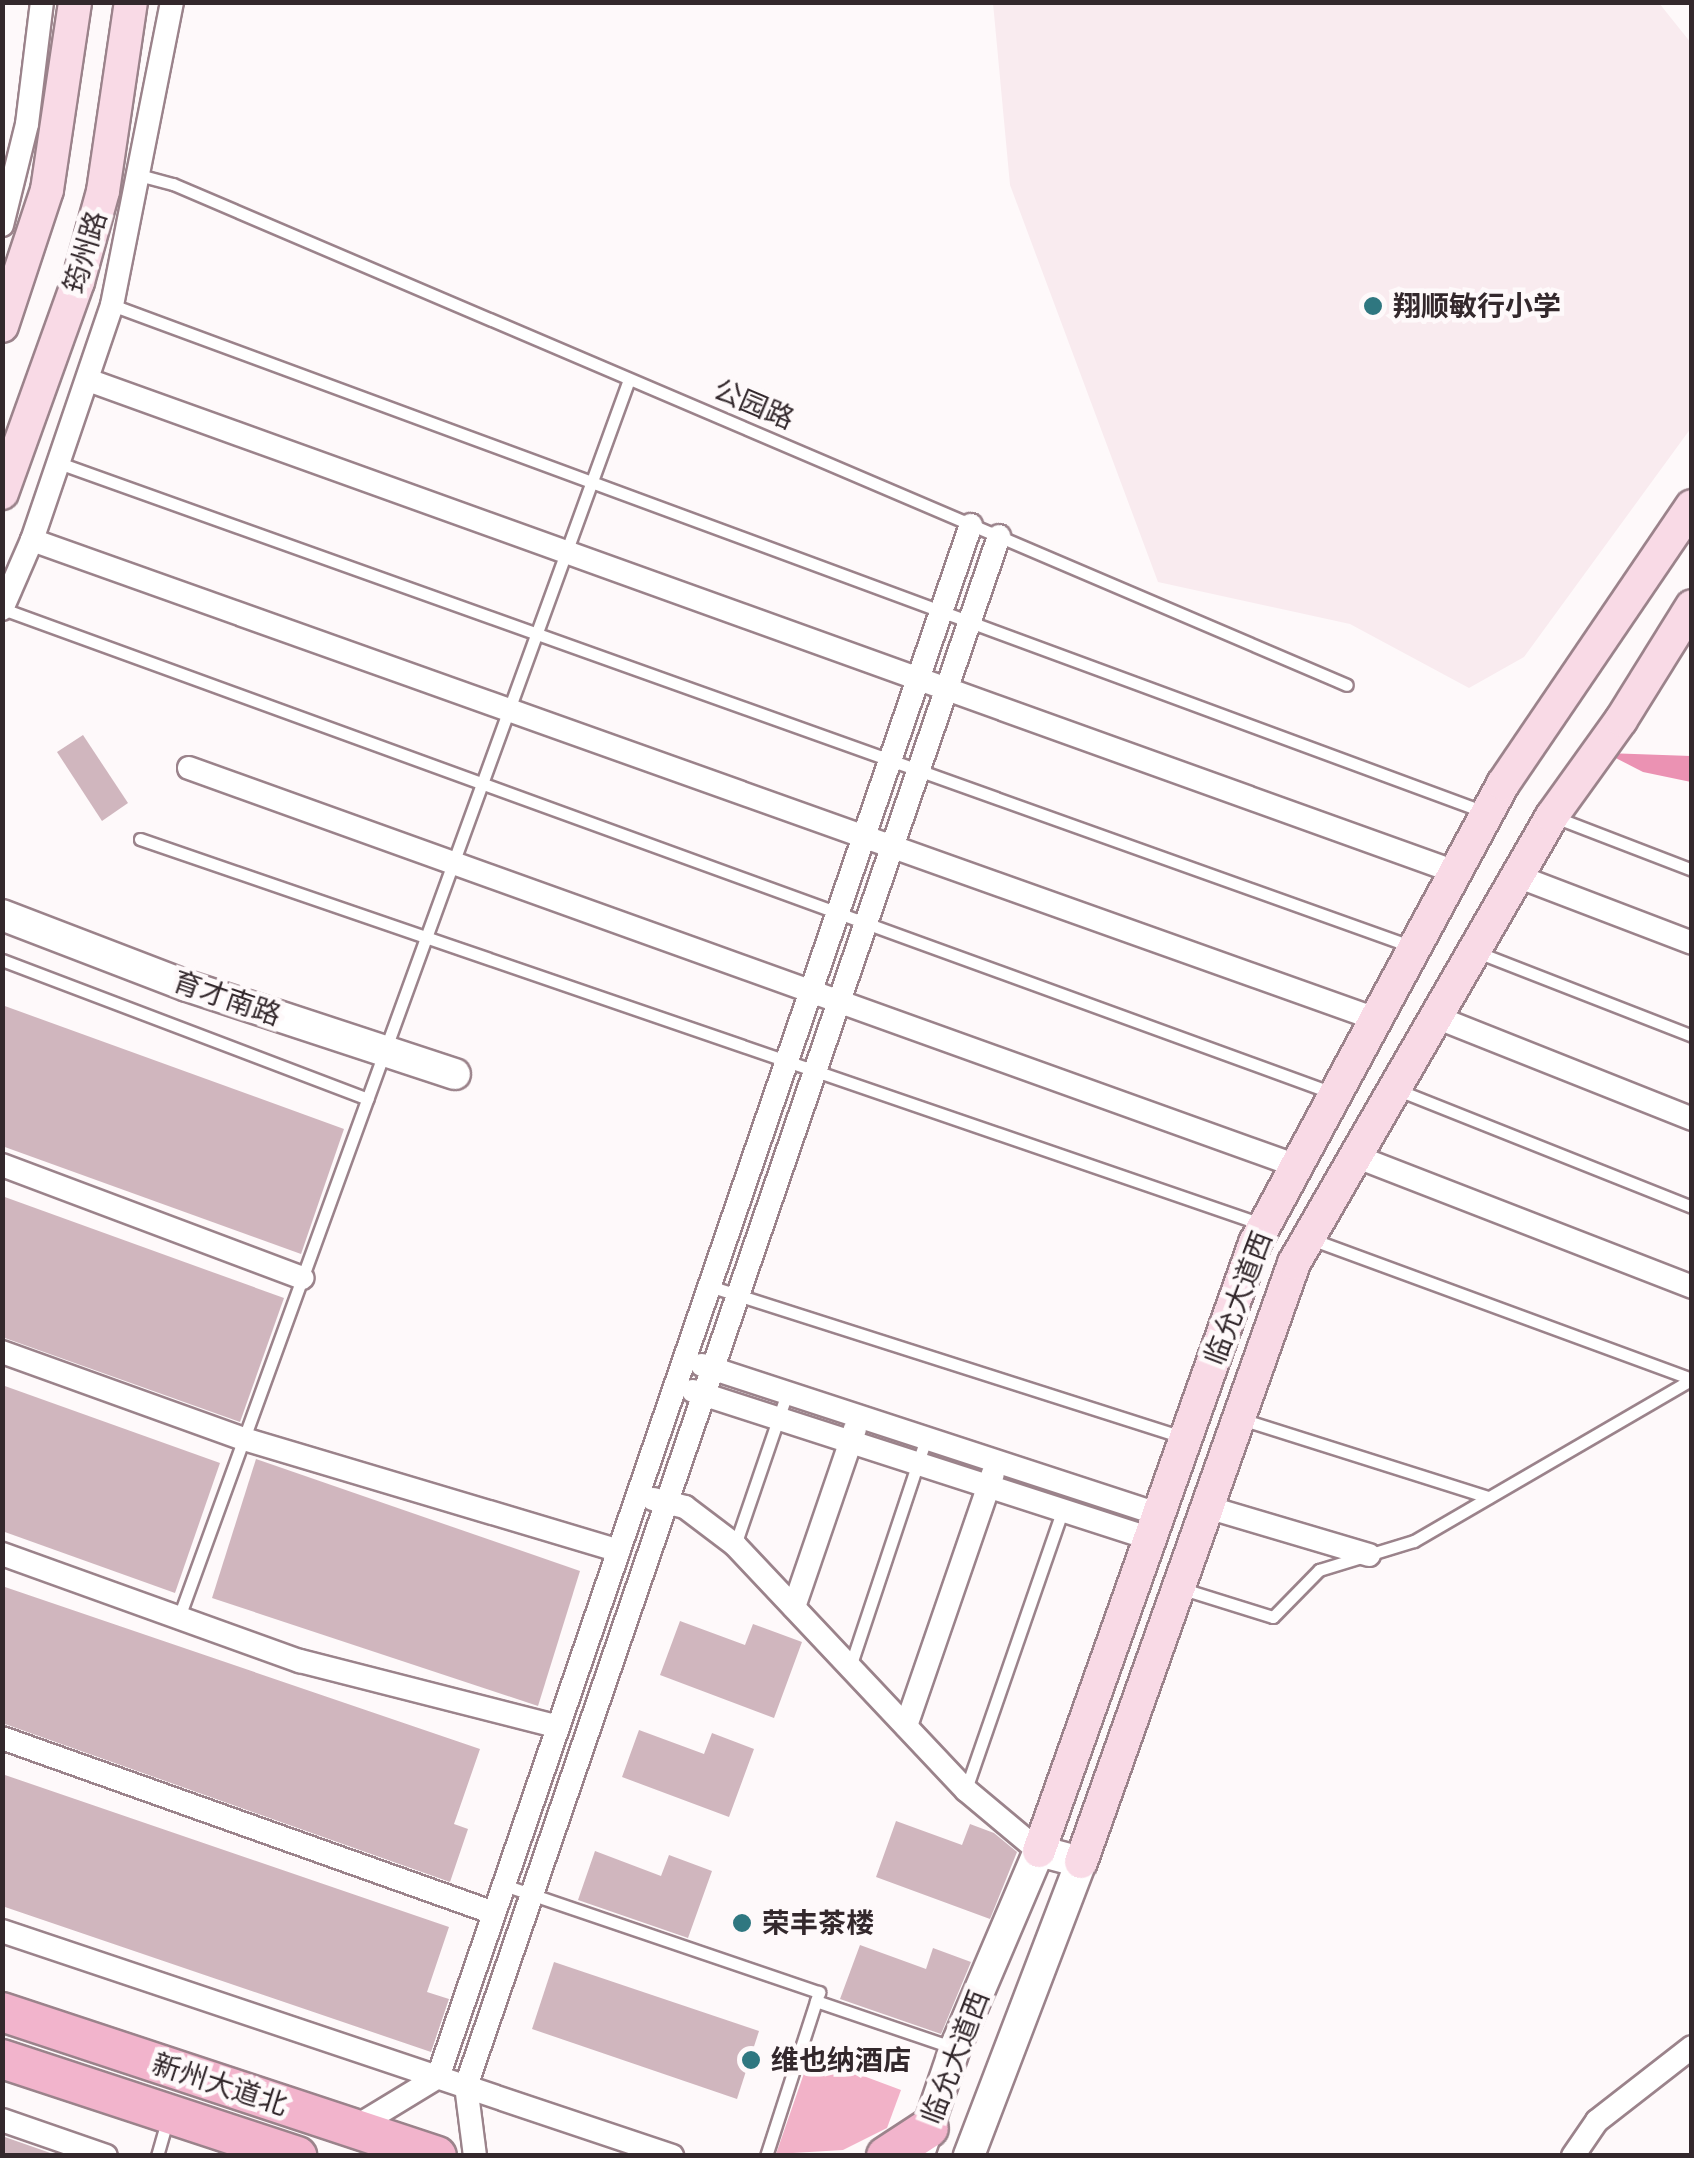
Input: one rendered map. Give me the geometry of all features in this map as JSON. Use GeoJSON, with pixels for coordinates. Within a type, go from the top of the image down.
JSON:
{"type":"FeatureCollection","features":[{"type":"Feature","properties":{"kind":"main road","name":"筠州路"},"geometry":{"type":"LineString","coordinates":[[2,326],[48,190],[75,2]]}},
{"type":"Feature","properties":{"kind":"main road","name":"筠州路"},"geometry":{"type":"LineString","coordinates":[[2,493],[78,282],[104,191],[132,2]]}},
{"type":"Feature","properties":{"kind":"main road","name":"临允大道西"},"geometry":{"type":"LineString","coordinates":[[1038,1852],[1264,1226],[1487,813],[1692,506]]}},
{"type":"Feature","properties":{"kind":"main road","name":"临允大道西"},"geometry":{"type":"LineString","coordinates":[[1081,1862],[1294,1262],[1552,816],[1621,720],[1692,606]]}},
{"type":"Feature","properties":{"kind":"main road","name":"新州大道北"},"geometry":{"type":"LineString","coordinates":[[2,2012],[437,2156]]}},
{"type":"Feature","properties":{"kind":"main road","name":"新州大道北"},"geometry":{"type":"LineString","coordinates":[[2,2059],[297,2156]]}},
{"type":"Feature","properties":{"kind":"main road"},"geometry":{"type":"LineString","coordinates":[[886,2156],[924,2142]]}},
{"type":"Feature","properties":{"kind":"street"},"geometry":{"type":"LineString","coordinates":[[2,225],[27,124],[42,2]]}},
{"type":"Feature","properties":{"kind":"street"},"geometry":{"type":"LineString","coordinates":[[3,609],[60,463],[112,305],[172,2]]}},
{"type":"Feature","properties":{"kind":"street"},"geometry":{"type":"LineString","coordinates":[[88,380],[1455,872]]}},
{"type":"Feature","properties":{"kind":"street"},"geometry":{"type":"LineString","coordinates":[[354,2128],[438,2077],[971,524]]}},
{"type":"Feature","properties":{"kind":"street"},"geometry":{"type":"LineString","coordinates":[[475,2156],[466,2086],[999,536]]}},
{"type":"Feature","properties":{"kind":"street"},"geometry":{"type":"LineString","coordinates":[[32,540],[1376,1020]]}},
{"type":"Feature","properties":{"kind":"street"},"geometry":{"type":"LineString","coordinates":[[188,768],[1297,1166]]}},
{"type":"Feature","properties":{"kind":"street"},"geometry":{"type":"LineString","coordinates":[[1517,876],[1692,942]]}},
{"type":"Feature","properties":{"kind":"street","name":"育才南路"},"geometry":{"type":"LineString","coordinates":[[2,915],[187,986],[456,1074]]}},
{"type":"Feature","properties":{"kind":"street"},"geometry":{"type":"LineString","coordinates":[[1436,1017],[1692,1119]]}},
{"type":"Feature","properties":{"kind":"street"},"geometry":{"type":"LineString","coordinates":[[1355,1156],[1692,1288]]}},
{"type":"Feature","properties":{"kind":"street"},"geometry":{"type":"LineString","coordinates":[[2,1165],[302,1278]]}},
{"type":"Feature","properties":{"kind":"street"},"geometry":{"type":"LineString","coordinates":[[2,1352],[244,1439],[618,1551]]}},
{"type":"Feature","properties":{"kind":"street"},"geometry":{"type":"LineString","coordinates":[[684,1359],[1071,1486],[1155,1527]]}},
{"type":"Feature","properties":{"kind":"street"},"geometry":{"type":"LineString","coordinates":[[676,1385],[1062,1510],[1155,1527]]}},
{"type":"Feature","properties":{"kind":"street"},"geometry":{"type":"LineString","coordinates":[[794,1608],[859,1416]]}},
{"type":"Feature","properties":{"kind":"street"},"geometry":{"type":"LineString","coordinates":[[906,1726],[998,1462]]}},
{"type":"Feature","properties":{"kind":"street"},"geometry":{"type":"LineString","coordinates":[[637,1499],[667,1500],[685,1507],[735,1546],[966,1790],[1038,1852],[1081,1862]]}},
{"type":"Feature","properties":{"kind":"street"},"geometry":{"type":"LineString","coordinates":[[1207,1507],[1369,1555]]}},
{"type":"Feature","properties":{"kind":"street"},"geometry":{"type":"LineString","coordinates":[[2,1554],[300,1661],[558,1727]]}},
{"type":"Feature","properties":{"kind":"street"},"geometry":{"type":"LineString","coordinates":[[2,1738],[494,1913]]}},
{"type":"Feature","properties":{"kind":"street","name":"临允大道西"},"geometry":{"type":"LineString","coordinates":[[924,2142],[955,2048],[1038,1852]]}},
{"type":"Feature","properties":{"kind":"street","name":"临允大道西"},"geometry":{"type":"LineString","coordinates":[[970,2156],[1081,1862]]}},
{"type":"Feature","properties":{"kind":"street"},"geometry":{"type":"LineString","coordinates":[[2,1931],[672,2156]]}},
{"type":"Feature","properties":{"kind":"street"},"geometry":{"type":"LineString","coordinates":[[1573,2156],[1598,2121],[1692,2047]]}},
{"type":"Feature","properties":{"kind":"street"},"geometry":{"type":"LineString","coordinates":[[2,2120],[106,2156]]}},
{"type":"Feature","properties":{"kind":"lane","name":"公园路"},"geometry":{"type":"LineString","coordinates":[[140,174],[173,184],[1347,685]]}},
{"type":"Feature","properties":{"kind":"lane"},"geometry":{"type":"LineString","coordinates":[[112,305],[1487,813]]}},
{"type":"Feature","properties":{"kind":"lane"},"geometry":{"type":"LineString","coordinates":[[179,1618],[629,378]]}},
{"type":"Feature","properties":{"kind":"lane"},"geometry":{"type":"LineString","coordinates":[[60,463],[1414,948]]}},
{"type":"Feature","properties":{"kind":"lane"},"geometry":{"type":"LineString","coordinates":[[3,609],[1336,1094]]}},
{"type":"Feature","properties":{"kind":"lane"},"geometry":{"type":"LineString","coordinates":[[1552,816],[1692,870]]}},
{"type":"Feature","properties":{"kind":"lane"},"geometry":{"type":"LineString","coordinates":[[140,839],[1264,1226]]}},
{"type":"Feature","properties":{"kind":"lane"},"geometry":{"type":"LineString","coordinates":[[1474,951],[1692,1036]]}},
{"type":"Feature","properties":{"kind":"lane"},"geometry":{"type":"LineString","coordinates":[[2,960],[367,1099]]}},
{"type":"Feature","properties":{"kind":"lane"},"geometry":{"type":"LineString","coordinates":[[1394,1088],[1692,1207]]}},
{"type":"Feature","properties":{"kind":"lane"},"geometry":{"type":"LineString","coordinates":[[1308,1238],[1692,1379]]}},
{"type":"Feature","properties":{"kind":"lane"},"geometry":{"type":"LineString","coordinates":[[710,1286],[1186,1438]]}},
{"type":"Feature","properties":{"kind":"lane"},"geometry":{"type":"LineString","coordinates":[[1178,1587],[1272,1617],[1319,1570],[1414,1541],[1692,1379]]}},
{"type":"Feature","properties":{"kind":"lane"},"geometry":{"type":"LineString","coordinates":[[735,1546],[787,1393]]}},
{"type":"Feature","properties":{"kind":"lane"},"geometry":{"type":"LineString","coordinates":[[1239,1418],[1488,1497]]}},
{"type":"Feature","properties":{"kind":"lane"},"geometry":{"type":"LineString","coordinates":[[850,1667],[926,1438]]}},
{"type":"Feature","properties":{"kind":"lane"},"geometry":{"type":"LineString","coordinates":[[966,1790],[1071,1486]]}},
{"type":"Feature","properties":{"kind":"lane"},"geometry":{"type":"LineString","coordinates":[[504,1885],[819,1992],[766,2156]]}},
{"type":"Feature","properties":{"kind":"lane"},"geometry":{"type":"LineString","coordinates":[[816,2000],[955,2048]]}},
{"type":"Feature","properties":{"kind":"lane"},"geometry":{"type":"LineString","coordinates":[[157,2156],[170,2114]]}},
{"type":"Feature","properties":{"kind":"shaded area","name":"翔顺敏行小学"},"geometry":{"type":"Polygon","coordinates":[[[993,3],[1659,3],[1691,43],[1691,428],[1524,657],[1469,688],[1350,624],[1158,582],[1010,185],[993,3]]]}},
{"type":"Feature","properties":{"kind":"shaded area"},"geometry":{"type":"Polygon","coordinates":[[[1606,753],[1691,756],[1691,782],[1643,772],[1606,753]]]}},
{"type":"Feature","properties":{"kind":"shaded area"},"geometry":{"type":"Polygon","coordinates":[[[810,2056],[901,2090],[887,2128],[843,2150],[776,2154],[810,2056]]]}},
{"type":"Feature","properties":{"kind":"building"},"geometry":{"type":"Polygon","coordinates":[[[83,735],[128,803],[102,821],[57,752],[83,735]]]}},
{"type":"Feature","properties":{"kind":"building"},"geometry":{"type":"Polygon","coordinates":[[[2,1005],[344,1129],[301,1254],[2,1146],[2,1005]]]}},
{"type":"Feature","properties":{"kind":"building"},"geometry":{"type":"Polygon","coordinates":[[[2,1196],[284,1298],[240,1422],[2,1337],[2,1196]]]}},
{"type":"Feature","properties":{"kind":"building"},"geometry":{"type":"Polygon","coordinates":[[[2,1385],[220,1463],[175,1593],[2,1531],[2,1385]]]}},
{"type":"Feature","properties":{"kind":"building"},"geometry":{"type":"Polygon","coordinates":[[[256,1459],[580,1571],[538,1706],[212,1598],[256,1459]]]}},
{"type":"Feature","properties":{"kind":"building"},"geometry":{"type":"Polygon","coordinates":[[[2,1586],[480,1749],[454,1824],[468,1829],[450,1882],[2,1723],[2,1586]]]}},
{"type":"Feature","properties":{"kind":"building"},"geometry":{"type":"Polygon","coordinates":[[[680,1621],[745,1645],[753,1624],[802,1642],[774,1718],[660,1675],[680,1621]]]}},
{"type":"Feature","properties":{"kind":"building"},"geometry":{"type":"Polygon","coordinates":[[[639,1730],[704,1754],[712,1733],[754,1749],[729,1817],[622,1777],[639,1730]]]}},
{"type":"Feature","properties":{"kind":"building"},"geometry":{"type":"Polygon","coordinates":[[[2,1774],[449,1927],[427,1992],[449,1999],[431,2052],[2,1906],[2,1774]]]}},
{"type":"Feature","properties":{"kind":"building"},"geometry":{"type":"Polygon","coordinates":[[[896,1821],[962,1845],[970,1824],[994,1833],[1017,1852],[990,1919],[876,1877],[896,1821]]]}},
{"type":"Feature","properties":{"kind":"building"},"geometry":{"type":"Polygon","coordinates":[[[595,1851],[661,1876],[669,1855],[712,1871],[688,1938],[578,1900],[595,1851]]]}},
{"type":"Feature","properties":{"kind":"building"},"geometry":{"type":"Polygon","coordinates":[[[860,1945],[926,1969],[933,1948],[971,1962],[941,2034],[840,1999],[860,1945]]]}},
{"type":"Feature","properties":{"kind":"building"},"geometry":{"type":"Polygon","coordinates":[[[554,1962],[759,2031],[737,2099],[532,2029],[554,1962]]]}},
{"type":"Feature","properties":{"kind":"building"},"geometry":{"type":"Polygon","coordinates":[[[2,2136],[59,2156],[2,2156],[2,2136]]]}},
{"type":"Feature","properties":{"kind":"place","name":"翔顺敏行小学"},"geometry":{"type":"Point","coordinates":[1373,306]}},
{"type":"Feature","properties":{"kind":"place","name":"荣丰茶楼"},"geometry":{"type":"Point","coordinates":[742,1923]}},
{"type":"Feature","properties":{"kind":"place","name":"维也纳酒店"},"geometry":{"type":"Point","coordinates":[751,2060]}}]}
